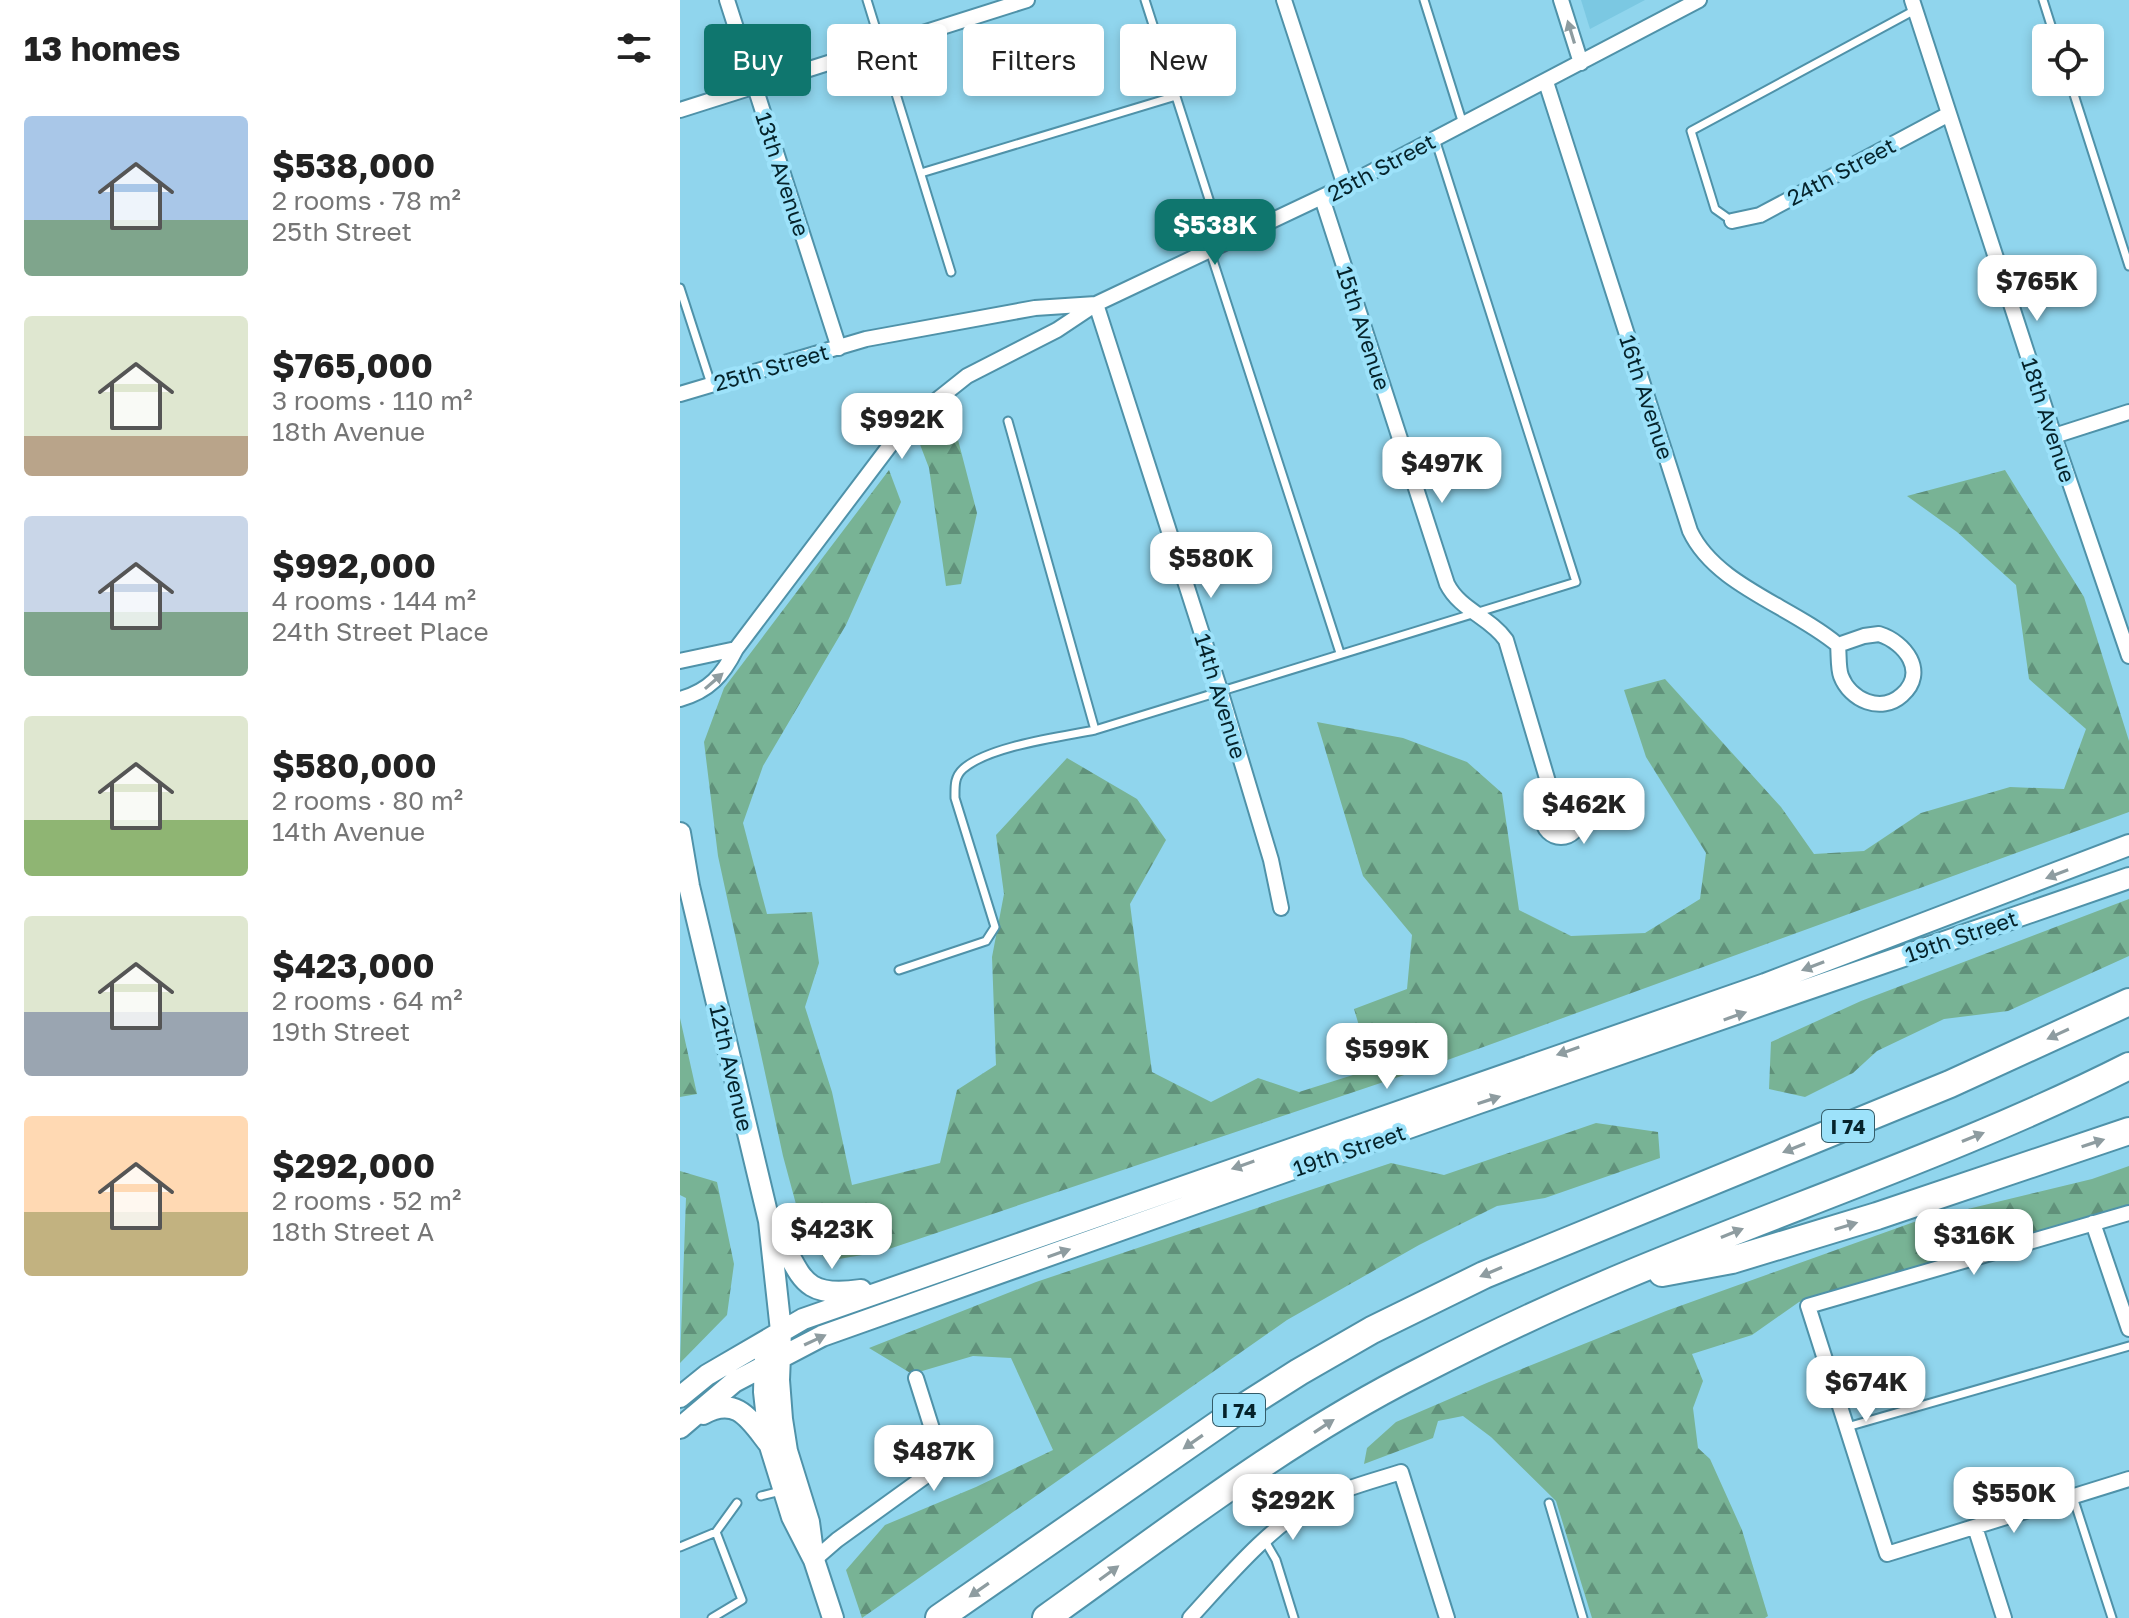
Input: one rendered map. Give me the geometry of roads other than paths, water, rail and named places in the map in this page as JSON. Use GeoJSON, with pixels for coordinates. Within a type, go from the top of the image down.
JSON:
{"type":"FeatureCollection","features":[{"type":"Feature","properties":{"kind":"highway","name":"I 74"},"geometry":{"type":"LineString","coordinates":[[939,1618],[1236,1412],[1372,1330],[1484,1275],[1950,1084],[2129,1002]]}},
{"type":"Feature","properties":{"kind":"highway","name":"I 74"},"geometry":{"type":"LineString","coordinates":[[1046,1618],[1238,1482],[1343,1414],[1430,1366],[1607,1283],[1991,1130],[2129,1066]]}},
{"type":"Feature","properties":{"kind":"highway"},"geometry":{"type":"LineString","coordinates":[[1607,1283],[1732,1260],[1877,1216],[2129,1131]]}},
{"type":"Feature","properties":{"kind":"main road","name":"12th Avenue"},"geometry":{"type":"LineString","coordinates":[[680,833],[692,901],[769,1221],[777,1304],[773,1361],[787,1451],[809,1522],[814,1560]]}},
{"type":"Feature","properties":{"kind":"main road","name":"19th Street"},"geometry":{"type":"LineString","coordinates":[[680,1397],[707,1375],[803,1319],[1765,984],[2129,845]]}},
{"type":"Feature","properties":{"kind":"main road","name":"19th Street"},"geometry":{"type":"LineString","coordinates":[[683,1426],[734,1382],[822,1336],[1476,1104],[2129,878]]}},
{"type":"Feature","properties":{"kind":"main road"},"geometry":{"type":"LineString","coordinates":[[769,1221],[796,1270],[809,1285],[817,1289],[841,1293],[912,1283]]}},
{"type":"Feature","properties":{"kind":"main road","name":"12th Avenue"},"geometry":{"type":"LineString","coordinates":[[773,1361],[764,1392],[770,1446],[792,1517],[814,1560],[833,1618]]}},
{"type":"Feature","properties":{"kind":"main road"},"geometry":{"type":"LineString","coordinates":[[683,1426],[713,1409],[737,1410],[751,1421],[770,1446]]}},
{"type":"Feature","properties":{"kind":"street","name":"13th Avenue"},"geometry":{"type":"LineString","coordinates":[[727,0],[735,24]]}},
{"type":"Feature","properties":{"kind":"street"},"geometry":{"type":"LineString","coordinates":[[947,24],[1008,3],[1027,0]]}},
{"type":"Feature","properties":{"kind":"street"},"geometry":{"type":"LineString","coordinates":[[1284,0],[1345,186]]}},
{"type":"Feature","properties":{"kind":"street"},"geometry":{"type":"LineString","coordinates":[[1561,0],[1581,63]]}},
{"type":"Feature","properties":{"kind":"street","name":"25th Street"},"geometry":{"type":"LineString","coordinates":[[680,394],[866,339],[1035,308],[1096,304],[1322,198],[1699,0]]}},
{"type":"Feature","properties":{"kind":"street","name":"18th Avenue"},"geometry":{"type":"LineString","coordinates":[[1913,5],[2129,656]]}},
{"type":"Feature","properties":{"kind":"street","name":"16th Avenue"},"geometry":{"type":"LineString","coordinates":[[1546,82],[1697,547],[1714,566],[1822,631],[1838,645]]}},
{"type":"Feature","properties":{"kind":"street"},"geometry":{"type":"LineString","coordinates":[[680,110],[728,96]]}},
{"type":"Feature","properties":{"kind":"street","name":"13th Avenue"},"geometry":{"type":"LineString","coordinates":[[758,96],[839,348]]}},
{"type":"Feature","properties":{"kind":"street","name":"24th Street"},"geometry":{"type":"LineString","coordinates":[[1732,221],[1760,215],[1949,114]]}},
{"type":"Feature","properties":{"kind":"street","name":"15th Avenue"},"geometry":{"type":"LineString","coordinates":[[1322,198],[1447,584],[1453,595],[1506,640],[1554,802]]}},
{"type":"Feature","properties":{"kind":"street"},"geometry":{"type":"LineString","coordinates":[[680,699],[698,694],[723,675],[736,649],[891,444],[923,411],[967,376],[1057,330],[1096,304]]}},
{"type":"Feature","properties":{"kind":"street","name":"14th Avenue"},"geometry":{"type":"LineString","coordinates":[[1096,304],[1220,690],[1271,860],[1281,908]]}},
{"type":"Feature","properties":{"kind":"street"},"geometry":{"type":"LineString","coordinates":[[2054,436],[2129,412]]}},
{"type":"Feature","properties":{"kind":"street"},"geometry":{"type":"LineString","coordinates":[[1879,634],[1899,643],[1910,656],[1913,672],[1902,695],[1886,703],[1864,702],[1856,696],[1840,673],[1838,645],[1879,634]]}},
{"type":"Feature","properties":{"kind":"street"},"geometry":{"type":"LineString","coordinates":[[680,661],[736,649]]}},
{"type":"Feature","properties":{"kind":"street"},"geometry":{"type":"LineString","coordinates":[[2129,1213],[1808,1306],[1887,1554],[2129,1479]]}},
{"type":"Feature","properties":{"kind":"street"},"geometry":{"type":"LineString","coordinates":[[2093,1223],[2129,1329]]}},
{"type":"Feature","properties":{"kind":"street"},"geometry":{"type":"LineString","coordinates":[[814,1560],[934,1470],[940,1454],[916,1378]]}},
{"type":"Feature","properties":{"kind":"street"},"geometry":{"type":"LineString","coordinates":[[1190,1618],[1265,1541],[1316,1501],[1401,1472],[1447,1618]]}},
{"type":"Feature","properties":{"kind":"street"},"geometry":{"type":"LineString","coordinates":[[1975,1527],[2004,1618]]}},
{"type":"Feature","properties":{"kind":"lane"},"geometry":{"type":"LineString","coordinates":[[867,0],[875,24]]}},
{"type":"Feature","properties":{"kind":"lane"},"geometry":{"type":"LineString","coordinates":[[1145,0],[1153,24]]}},
{"type":"Feature","properties":{"kind":"lane"},"geometry":{"type":"LineString","coordinates":[[1424,0],[1463,124]]}},
{"type":"Feature","properties":{"kind":"lane"},"geometry":{"type":"LineString","coordinates":[[2043,0],[2051,24]]}},
{"type":"Feature","properties":{"kind":"lane"},"geometry":{"type":"LineString","coordinates":[[1732,221],[1715,209],[1691,131],[1913,5]]}},
{"type":"Feature","properties":{"kind":"lane"},"geometry":{"type":"LineString","coordinates":[[897,96],[951,272]]}},
{"type":"Feature","properties":{"kind":"lane"},"geometry":{"type":"LineString","coordinates":[[921,173],[1176,96],[1223,243]]}},
{"type":"Feature","properties":{"kind":"lane"},"geometry":{"type":"LineString","coordinates":[[2074,96],[2129,266]]}},
{"type":"Feature","properties":{"kind":"lane"},"geometry":{"type":"LineString","coordinates":[[899,970],[986,941],[995,927],[955,798],[955,781],[961,770],[983,757],[1041,740],[1095,730],[1576,582],[1435,139]]}},
{"type":"Feature","properties":{"kind":"lane"},"geometry":{"type":"LineString","coordinates":[[1209,249],[1340,653]]}},
{"type":"Feature","properties":{"kind":"lane"},"geometry":{"type":"LineString","coordinates":[[680,288],[711,384]]}},
{"type":"Feature","properties":{"kind":"lane"},"geometry":{"type":"LineString","coordinates":[[1008,421],[1095,730]]}},
{"type":"Feature","properties":{"kind":"lane"},"geometry":{"type":"LineString","coordinates":[[1847,1427],[2129,1346]]}},
{"type":"Feature","properties":{"kind":"lane"},"geometry":{"type":"LineString","coordinates":[[761,1496],[783,1490]]}},
{"type":"Feature","properties":{"kind":"lane"},"geometry":{"type":"LineString","coordinates":[[2073,1497],[2112,1618]]}},
{"type":"Feature","properties":{"kind":"lane"},"geometry":{"type":"LineString","coordinates":[[680,1547],[716,1532],[737,1503]]}},
{"type":"Feature","properties":{"kind":"lane"},"geometry":{"type":"LineString","coordinates":[[1549,1503],[1583,1618]]}},
{"type":"Feature","properties":{"kind":"lane"},"geometry":{"type":"LineString","coordinates":[[712,1618],[742,1600],[716,1532]]}},
{"type":"Feature","properties":{"kind":"lane"},"geometry":{"type":"LineString","coordinates":[[1265,1541],[1276,1560],[1294,1618]]}}]}
